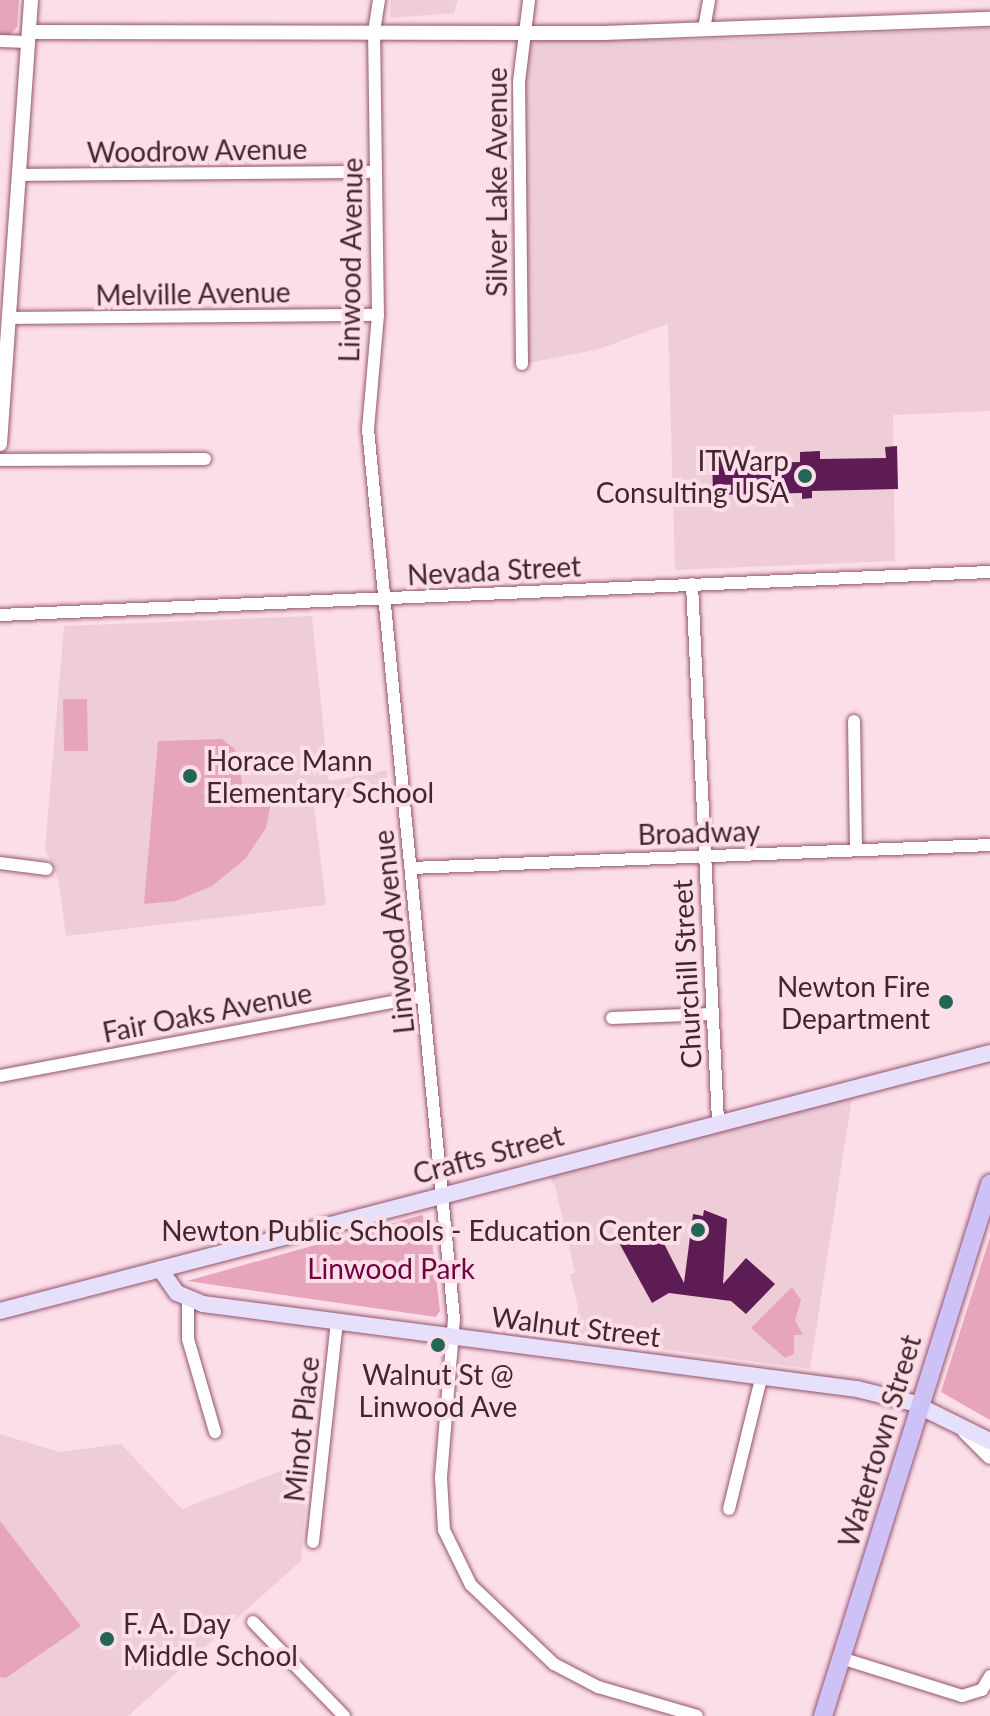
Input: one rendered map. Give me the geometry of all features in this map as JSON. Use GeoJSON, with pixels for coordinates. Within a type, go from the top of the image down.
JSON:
{"type":"FeatureCollection","features":[{"type":"Feature","properties":{"kind":"main road","name":"Crafts Street"},"geometry":{"type":"LineString","coordinates":[[0,1311],[443,1192],[990,1053]]}},
{"type":"Feature","properties":{"kind":"main road","name":"Watertown Street"},"geometry":{"type":"LineString","coordinates":[[823,1716],[990,1184]]}},
{"type":"Feature","properties":{"kind":"main road"},"geometry":{"type":"LineString","coordinates":[[160,1269],[188,1300]]}},
{"type":"Feature","properties":{"kind":"main road","name":"Walnut Street"},"geometry":{"type":"LineString","coordinates":[[188,1300],[337,1322],[762,1375],[920,1406],[990,1441]]}},
{"type":"Feature","properties":{"kind":"street"},"geometry":{"type":"LineString","coordinates":[[0,444],[2,377],[9,318],[31,0]]}},
{"type":"Feature","properties":{"kind":"street","name":"Linwood Avenue"},"geometry":{"type":"LineString","coordinates":[[379,0],[374,30],[378,315],[368,429],[443,1192],[454,1337],[441,1505],[448,1545],[462,1573],[533,1648],[569,1674],[697,1716]]}},
{"type":"Feature","properties":{"kind":"street","name":"Silver Lake Avenue"},"geometry":{"type":"LineString","coordinates":[[522,364],[522,29],[529,0]]}},
{"type":"Feature","properties":{"kind":"street"},"geometry":{"type":"LineString","coordinates":[[704,29],[709,0]]}},
{"type":"Feature","properties":{"kind":"street"},"geometry":{"type":"LineString","coordinates":[[0,41],[29,37],[374,30],[704,29],[990,19]]}},
{"type":"Feature","properties":{"kind":"street","name":"Woodrow Avenue"},"geometry":{"type":"LineString","coordinates":[[19,175],[376,172]]}},
{"type":"Feature","properties":{"kind":"street","name":"Melville Avenue"},"geometry":{"type":"LineString","coordinates":[[9,318],[378,315]]}},
{"type":"Feature","properties":{"kind":"street"},"geometry":{"type":"LineString","coordinates":[[0,460],[205,459]]}},
{"type":"Feature","properties":{"kind":"street","name":"Nevada Street"},"geometry":{"type":"LineString","coordinates":[[0,615],[990,572]]}},
{"type":"Feature","properties":{"kind":"street","name":"Churchill Street"},"geometry":{"type":"LineString","coordinates":[[692,584],[718,1122]]}},
{"type":"Feature","properties":{"kind":"street"},"geometry":{"type":"LineString","coordinates":[[854,721],[856,850]]}},
{"type":"Feature","properties":{"kind":"street","name":"Broadway"},"geometry":{"type":"LineString","coordinates":[[411,868],[990,845]]}},
{"type":"Feature","properties":{"kind":"street"},"geometry":{"type":"LineString","coordinates":[[0,863],[47,869]]}},
{"type":"Feature","properties":{"kind":"street","name":"Fair Oaks Avenue"},"geometry":{"type":"LineString","coordinates":[[0,1076],[423,996]]}},
{"type":"Feature","properties":{"kind":"street"},"geometry":{"type":"LineString","coordinates":[[612,1018],[711,1014]]}},
{"type":"Feature","properties":{"kind":"street"},"geometry":{"type":"LineString","coordinates":[[188,1300],[188,1339],[215,1432]]}},
{"type":"Feature","properties":{"kind":"street","name":"Minot Place"},"geometry":{"type":"LineString","coordinates":[[313,1542],[337,1322]]}},
{"type":"Feature","properties":{"kind":"street"},"geometry":{"type":"LineString","coordinates":[[729,1509],[762,1375]]}},
{"type":"Feature","properties":{"kind":"street"},"geometry":{"type":"LineString","coordinates":[[956,1423],[990,1457]]}},
{"type":"Feature","properties":{"kind":"street"},"geometry":{"type":"LineString","coordinates":[[253,1622],[344,1716]]}},
{"type":"Feature","properties":{"kind":"street"},"geometry":{"type":"LineString","coordinates":[[841,1658],[962,1696],[982,1690],[990,1676]]}},
{"type":"Feature","properties":{"kind":"shaded area"},"geometry":{"type":"Polygon","coordinates":[[[391,0],[458,0],[454,13],[390,18],[391,0]]]}},
{"type":"Feature","properties":{"kind":"shaded area"},"geometry":{"type":"Polygon","coordinates":[[[990,28],[990,411],[893,415],[895,561],[675,570],[668,324],[596,350],[522,364],[521,40],[733,39],[990,28]]]}},
{"type":"Feature","properties":{"kind":"shaded area","name":"Horace Mann Elementary School"},"geometry":{"type":"Polygon","coordinates":[[[312,616],[329,781],[387,770],[388,788],[314,805],[326,905],[66,936],[58,878],[45,849],[64,626],[312,616]]]}},
{"type":"Feature","properties":{"kind":"shaded area","name":"Newton Public Schools - Education Center"},"geometry":{"type":"Polygon","coordinates":[[[852,1097],[810,1369],[573,1337],[578,1307],[570,1274],[575,1273],[555,1186],[547,1175],[852,1097]]]}},
{"type":"Feature","properties":{"kind":"shaded area","name":"F. A. Day Middle School"},"geometry":{"type":"Polygon","coordinates":[[[0,1434],[59,1452],[121,1444],[182,1509],[309,1460],[301,1561],[128,1716],[0,1716],[0,1434]]]}},
{"type":"Feature","properties":{"kind":"green space"},"geometry":{"type":"Polygon","coordinates":[[[0,0],[19,0],[17,27],[10,35],[0,35],[0,0]]]}},
{"type":"Feature","properties":{"kind":"green space"},"geometry":{"type":"Polygon","coordinates":[[[63,699],[87,699],[88,751],[64,751],[63,699]]]}},
{"type":"Feature","properties":{"kind":"green space"},"geometry":{"type":"Polygon","coordinates":[[[222,739],[235,749],[243,787],[199,792],[271,802],[266,828],[245,859],[212,886],[176,901],[144,904],[158,741],[222,739]]]}},
{"type":"Feature","properties":{"kind":"green space","name":"Linwood Park"},"geometry":{"type":"Polygon","coordinates":[[[422,1215],[430,1223],[440,1311],[436,1317],[187,1281],[422,1215]]]}},
{"type":"Feature","properties":{"kind":"green space"},"geometry":{"type":"Polygon","coordinates":[[[990,1237],[990,1420],[941,1392],[990,1237]]]}},
{"type":"Feature","properties":{"kind":"green space"},"geometry":{"type":"Polygon","coordinates":[[[792,1287],[801,1300],[795,1320],[803,1335],[794,1335],[794,1354],[785,1358],[751,1328],[792,1287]]]}},
{"type":"Feature","properties":{"kind":"green space"},"geometry":{"type":"Polygon","coordinates":[[[0,1521],[81,1626],[6,1678],[0,1677],[0,1521]]]}},
{"type":"Feature","properties":{"kind":"building","name":"ITWarp Consulting USA"},"geometry":{"type":"Polygon","coordinates":[[[897,446],[898,489],[812,491],[812,498],[802,499],[802,493],[713,495],[712,453],[725,452],[726,464],[800,462],[800,452],[820,451],[820,459],[886,458],[885,447],[897,446]]]}},
{"type":"Feature","properties":{"kind":"building","name":"Newton Public Schools - Education Center"},"geometry":{"type":"Polygon","coordinates":[[[704,1210],[727,1219],[723,1284],[746,1258],[775,1284],[746,1314],[731,1301],[669,1293],[652,1303],[618,1241],[653,1222],[684,1283],[693,1214],[703,1216],[704,1210]]]}},
{"type":"Feature","properties":{"kind":"place","name":"ITWarp Consulting USA"},"geometry":{"type":"Point","coordinates":[805,476]}},
{"type":"Feature","properties":{"kind":"place","name":"Horace Mann Elementary School"},"geometry":{"type":"Point","coordinates":[190,776]}},
{"type":"Feature","properties":{"kind":"place","name":"Newton Fire Department"},"geometry":{"type":"Point","coordinates":[946,1002]}},
{"type":"Feature","properties":{"kind":"place","name":"Newton Public Schools - Education Center"},"geometry":{"type":"Point","coordinates":[698,1230]}},
{"type":"Feature","properties":{"kind":"place","name":"Walnut St @ Linwood Ave"},"geometry":{"type":"Point","coordinates":[438,1345]}},
{"type":"Feature","properties":{"kind":"place","name":"F. A. Day Middle School"},"geometry":{"type":"Point","coordinates":[107,1639]}}]}
